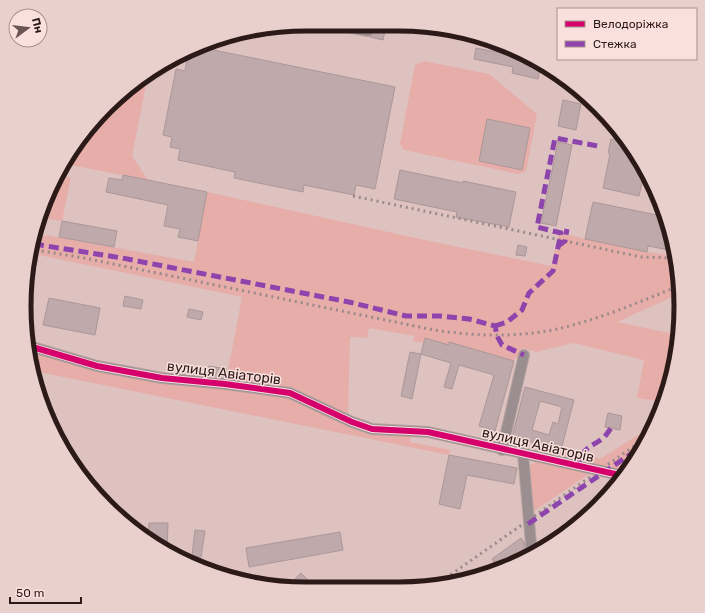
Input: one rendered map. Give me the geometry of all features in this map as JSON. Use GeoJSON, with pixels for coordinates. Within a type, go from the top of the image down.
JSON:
{"type":"FeatureCollection","features":[{"type":"Feature","properties":{"kind":"street","name":"вулиця Авіаторів"},"geometry":{"type":"LineString","coordinates":[[34,347],[97,366],[162,378],[225,384],[290,393],[352,422],[372,429],[428,432],[502,450],[617,474]]}},
{"type":"Feature","properties":{"kind":"street"},"geometry":{"type":"LineString","coordinates":[[502,450],[524,355]]}},
{"type":"Feature","properties":{"kind":"street"},"geometry":{"type":"LineString","coordinates":[[522,454],[531,548]]}},
{"type":"Feature","properties":{"kind":"shaded area"},"geometry":{"type":"Polygon","coordinates":[[[424,61],[489,74],[537,114],[526,171],[518,174],[404,150],[400,144],[415,65],[424,61]]]}},
{"type":"Feature","properties":{"kind":"shaded area"},"geometry":{"type":"Polygon","coordinates":[[[147,82],[132,156],[148,180],[70,165],[77,153],[99,125],[125,99],[147,82]]]}},
{"type":"Feature","properties":{"kind":"shaded area"},"geometry":{"type":"Polygon","coordinates":[[[64,177],[71,177],[62,221],[49,219],[47,215],[59,185],[64,177]]]}},
{"type":"Feature","properties":{"kind":"shaded area"},"geometry":{"type":"Polygon","coordinates":[[[207,192],[551,266],[559,233],[647,252],[669,255],[673,296],[617,322],[672,334],[665,378],[657,401],[637,398],[644,360],[573,343],[536,352],[523,348],[520,359],[515,358],[514,361],[450,343],[449,345],[425,339],[424,343],[413,341],[414,336],[369,328],[367,338],[350,337],[348,416],[292,390],[226,381],[242,297],[39,255],[42,237],[46,235],[194,262],[207,192]]]}},
{"type":"Feature","properties":{"kind":"shaded area"},"geometry":{"type":"Polygon","coordinates":[[[35,352],[95,371],[162,382],[225,387],[290,396],[350,426],[411,433],[410,442],[450,450],[449,455],[39,372],[35,352]]]}},
{"type":"Feature","properties":{"kind":"shaded area"},"geometry":{"type":"Polygon","coordinates":[[[644,431],[628,460],[620,471],[558,458],[561,450],[600,459],[644,431]]]}},
{"type":"Feature","properties":{"kind":"shaded area"},"geometry":{"type":"Polygon","coordinates":[[[537,461],[592,472],[531,513],[529,496],[530,465],[537,461]]]}},
{"type":"Feature","properties":{"kind":"building"},"geometry":{"type":"Polygon","coordinates":[[[374,31],[385,31],[383,40],[370,37],[374,33],[374,31]]]}},
{"type":"Feature","properties":{"kind":"building"},"geometry":{"type":"Polygon","coordinates":[[[476,48],[511,55],[540,70],[538,79],[512,73],[513,67],[474,59],[476,48]]]}},
{"type":"Feature","properties":{"kind":"building"},"geometry":{"type":"Polygon","coordinates":[[[209,49],[395,87],[375,189],[356,185],[354,195],[304,185],[303,192],[234,178],[235,172],[178,160],[180,149],[170,147],[172,137],[163,135],[176,69],[185,71],[187,58],[209,49]]]}},
{"type":"Feature","properties":{"kind":"building"},"geometry":{"type":"Polygon","coordinates":[[[563,100],[581,104],[576,130],[558,126],[563,100]]]}},
{"type":"Feature","properties":{"kind":"building"},"geometry":{"type":"Polygon","coordinates":[[[487,119],[530,128],[522,170],[479,161],[487,119]]]}},
{"type":"Feature","properties":{"kind":"building"},"geometry":{"type":"Polygon","coordinates":[[[611,139],[618,140],[628,153],[643,179],[639,196],[603,188],[610,154],[608,153],[611,139]]]}},
{"type":"Feature","properties":{"kind":"building"},"geometry":{"type":"Polygon","coordinates":[[[558,142],[572,145],[556,226],[541,223],[558,142]]]}},
{"type":"Feature","properties":{"kind":"building"},"geometry":{"type":"Polygon","coordinates":[[[400,170],[516,192],[509,227],[456,217],[457,212],[394,199],[400,170]]]}},
{"type":"Feature","properties":{"kind":"building"},"geometry":{"type":"Polygon","coordinates":[[[123,175],[207,192],[198,241],[178,237],[180,229],[164,226],[168,205],[106,192],[109,178],[122,180],[123,175]]]}},
{"type":"Feature","properties":{"kind":"building"},"geometry":{"type":"Polygon","coordinates":[[[593,202],[657,215],[657,213],[668,250],[648,246],[647,252],[585,239],[593,202]]]}},
{"type":"Feature","properties":{"kind":"building"},"geometry":{"type":"Polygon","coordinates":[[[62,221],[117,231],[114,247],[59,237],[62,221]]]}},
{"type":"Feature","properties":{"kind":"building"},"geometry":{"type":"Polygon","coordinates":[[[518,245],[527,247],[525,256],[516,255],[518,245]]]}},
{"type":"Feature","properties":{"kind":"building"},"geometry":{"type":"Polygon","coordinates":[[[125,296],[143,300],[141,309],[123,306],[125,296]]]}},
{"type":"Feature","properties":{"kind":"building"},"geometry":{"type":"Polygon","coordinates":[[[49,298],[100,308],[95,335],[43,325],[49,298]]]}},
{"type":"Feature","properties":{"kind":"building"},"geometry":{"type":"Polygon","coordinates":[[[189,309],[203,312],[201,320],[187,317],[189,309]]]}},
{"type":"Feature","properties":{"kind":"building"},"geometry":{"type":"Polygon","coordinates":[[[425,338],[449,345],[449,342],[514,361],[495,431],[479,426],[494,375],[459,365],[452,389],[444,387],[451,363],[421,354],[425,338]]]}},
{"type":"Feature","properties":{"kind":"building"},"geometry":{"type":"Polygon","coordinates":[[[410,352],[421,354],[412,399],[401,396],[410,352]]]}},
{"type":"Feature","properties":{"kind":"building"},"geometry":{"type":"Polygon","coordinates":[[[209,366],[227,369],[225,377],[207,375],[209,366]]]}},
{"type":"Feature","properties":{"kind":"building"},"geometry":{"type":"Polygon","coordinates":[[[525,387],[574,400],[561,450],[512,437],[525,387]],[[540,401],[532,430],[549,435],[553,422],[558,424],[562,407],[540,401]]]}},
{"type":"Feature","properties":{"kind":"building"},"geometry":{"type":"Polygon","coordinates":[[[608,413],[622,416],[620,430],[605,427],[608,413]]]}},
{"type":"Feature","properties":{"kind":"building"},"geometry":{"type":"Polygon","coordinates":[[[449,455],[517,468],[514,484],[467,475],[460,509],[439,504],[449,455]]]}},
{"type":"Feature","properties":{"kind":"building"},"geometry":{"type":"Polygon","coordinates":[[[149,523],[168,523],[167,544],[153,536],[148,532],[149,523]]]}},
{"type":"Feature","properties":{"kind":"building"},"geometry":{"type":"Polygon","coordinates":[[[195,530],[205,531],[201,557],[192,556],[195,530]]]}},
{"type":"Feature","properties":{"kind":"building"},"geometry":{"type":"Polygon","coordinates":[[[340,532],[343,550],[249,567],[246,548],[340,532]]]}},
{"type":"Feature","properties":{"kind":"building"},"geometry":{"type":"Polygon","coordinates":[[[521,538],[524,542],[525,550],[519,555],[496,564],[492,559],[521,538]]]}},
{"type":"Feature","properties":{"kind":"building"},"geometry":{"type":"Polygon","coordinates":[[[301,573],[310,582],[306,582],[293,581],[301,573]]]}},
{"type":"Feature","properties":{"kind":"railway"},"geometry":{"type":"LineString","coordinates":[[353,196],[641,257],[670,258]]}},
{"type":"Feature","properties":{"kind":"railway"},"geometry":{"type":"LineString","coordinates":[[37,250],[84,258],[434,330],[469,334],[504,335],[556,329],[600,317],[673,288]]}},
{"type":"Feature","properties":{"kind":"railway"},"geometry":{"type":"LineString","coordinates":[[446,578],[637,444]]}},
{"type":"Feature","properties":{"kind":"marked path"},"geometry":{"type":"LineString","coordinates":[[495,326],[507,322],[522,310],[529,293],[553,271],[561,233],[537,227],[555,138],[598,146]]}},
{"type":"Feature","properties":{"kind":"marked path"},"geometry":{"type":"LineString","coordinates":[[558,246],[565,241],[567,229]]}},
{"type":"Feature","properties":{"kind":"marked path"},"geometry":{"type":"LineString","coordinates":[[38,245],[122,258],[349,302],[406,316],[440,316],[469,319],[495,326],[497,336],[502,345],[524,355]]}},
{"type":"Feature","properties":{"kind":"marked path"},"geometry":{"type":"LineString","coordinates":[[571,464],[579,461],[583,453],[603,438],[611,428]]}},
{"type":"Feature","properties":{"kind":"marked path"},"geometry":{"type":"LineString","coordinates":[[528,524],[632,453]]}},
{"type":"Feature","properties":{"kind":"cycle path"},"geometry":{"type":"LineString","coordinates":[[34,347],[97,366],[162,378],[225,384],[290,393],[352,422],[372,429],[428,432],[617,474]]}}]}
